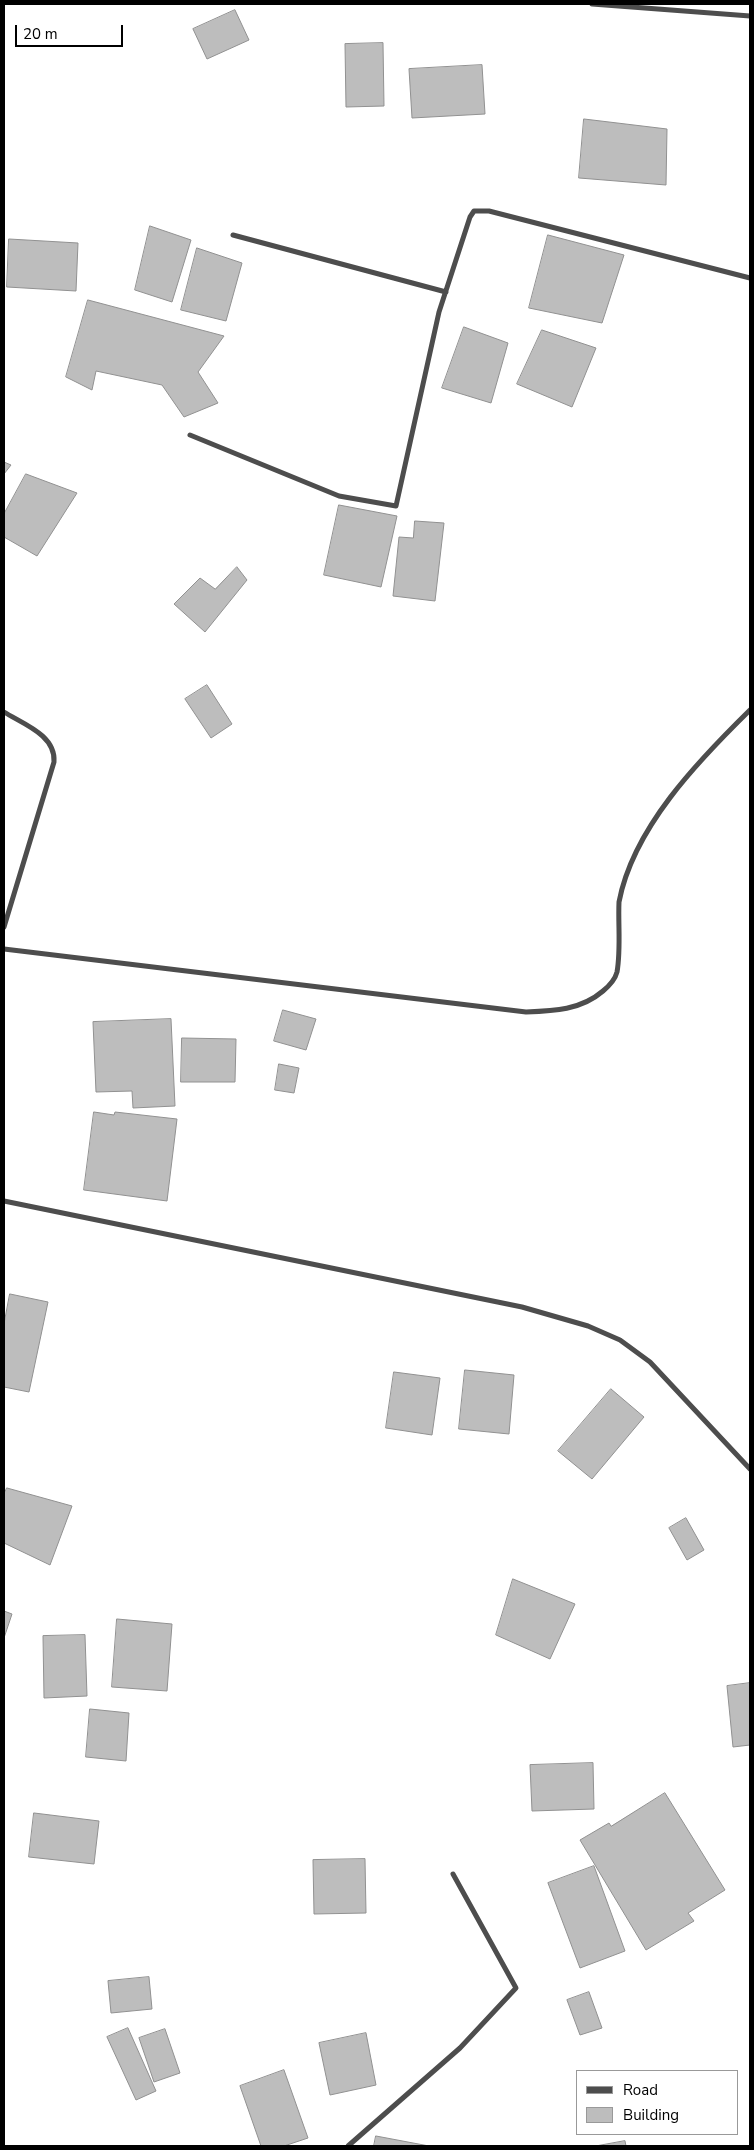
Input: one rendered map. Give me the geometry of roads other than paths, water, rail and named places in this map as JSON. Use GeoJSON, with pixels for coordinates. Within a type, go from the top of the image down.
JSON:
{"type":"FeatureCollection","features":[{"type":"Feature","properties":{"kind":"street"},"geometry":{"type":"LineString","coordinates":[[592,4],[750,16]]}},
{"type":"Feature","properties":{"kind":"street"},"geometry":{"type":"LineString","coordinates":[[190,435],[339,496],[396,506],[437,322],[470,217],[474,211],[489,211],[750,278]]}},
{"type":"Feature","properties":{"kind":"street"},"geometry":{"type":"LineString","coordinates":[[233,235],[446,292]]}},
{"type":"Feature","properties":{"kind":"street"},"geometry":{"type":"LineString","coordinates":[[4,949],[526,1012],[548,1011],[582,1005],[596,997],[609,986],[617,973],[621,891],[645,835],[668,801],[692,772],[750,710]]}},
{"type":"Feature","properties":{"kind":"street"},"geometry":{"type":"LineString","coordinates":[[4,712],[41,734],[52,745],[55,753],[54,762],[4,927]]}},
{"type":"Feature","properties":{"kind":"street"},"geometry":{"type":"LineString","coordinates":[[4,1201],[522,1307],[588,1326],[620,1340],[650,1362],[750,1470]]}},
{"type":"Feature","properties":{"kind":"street"},"geometry":{"type":"LineString","coordinates":[[348,2146],[460,2048],[516,1988],[453,1874]]}}]}
